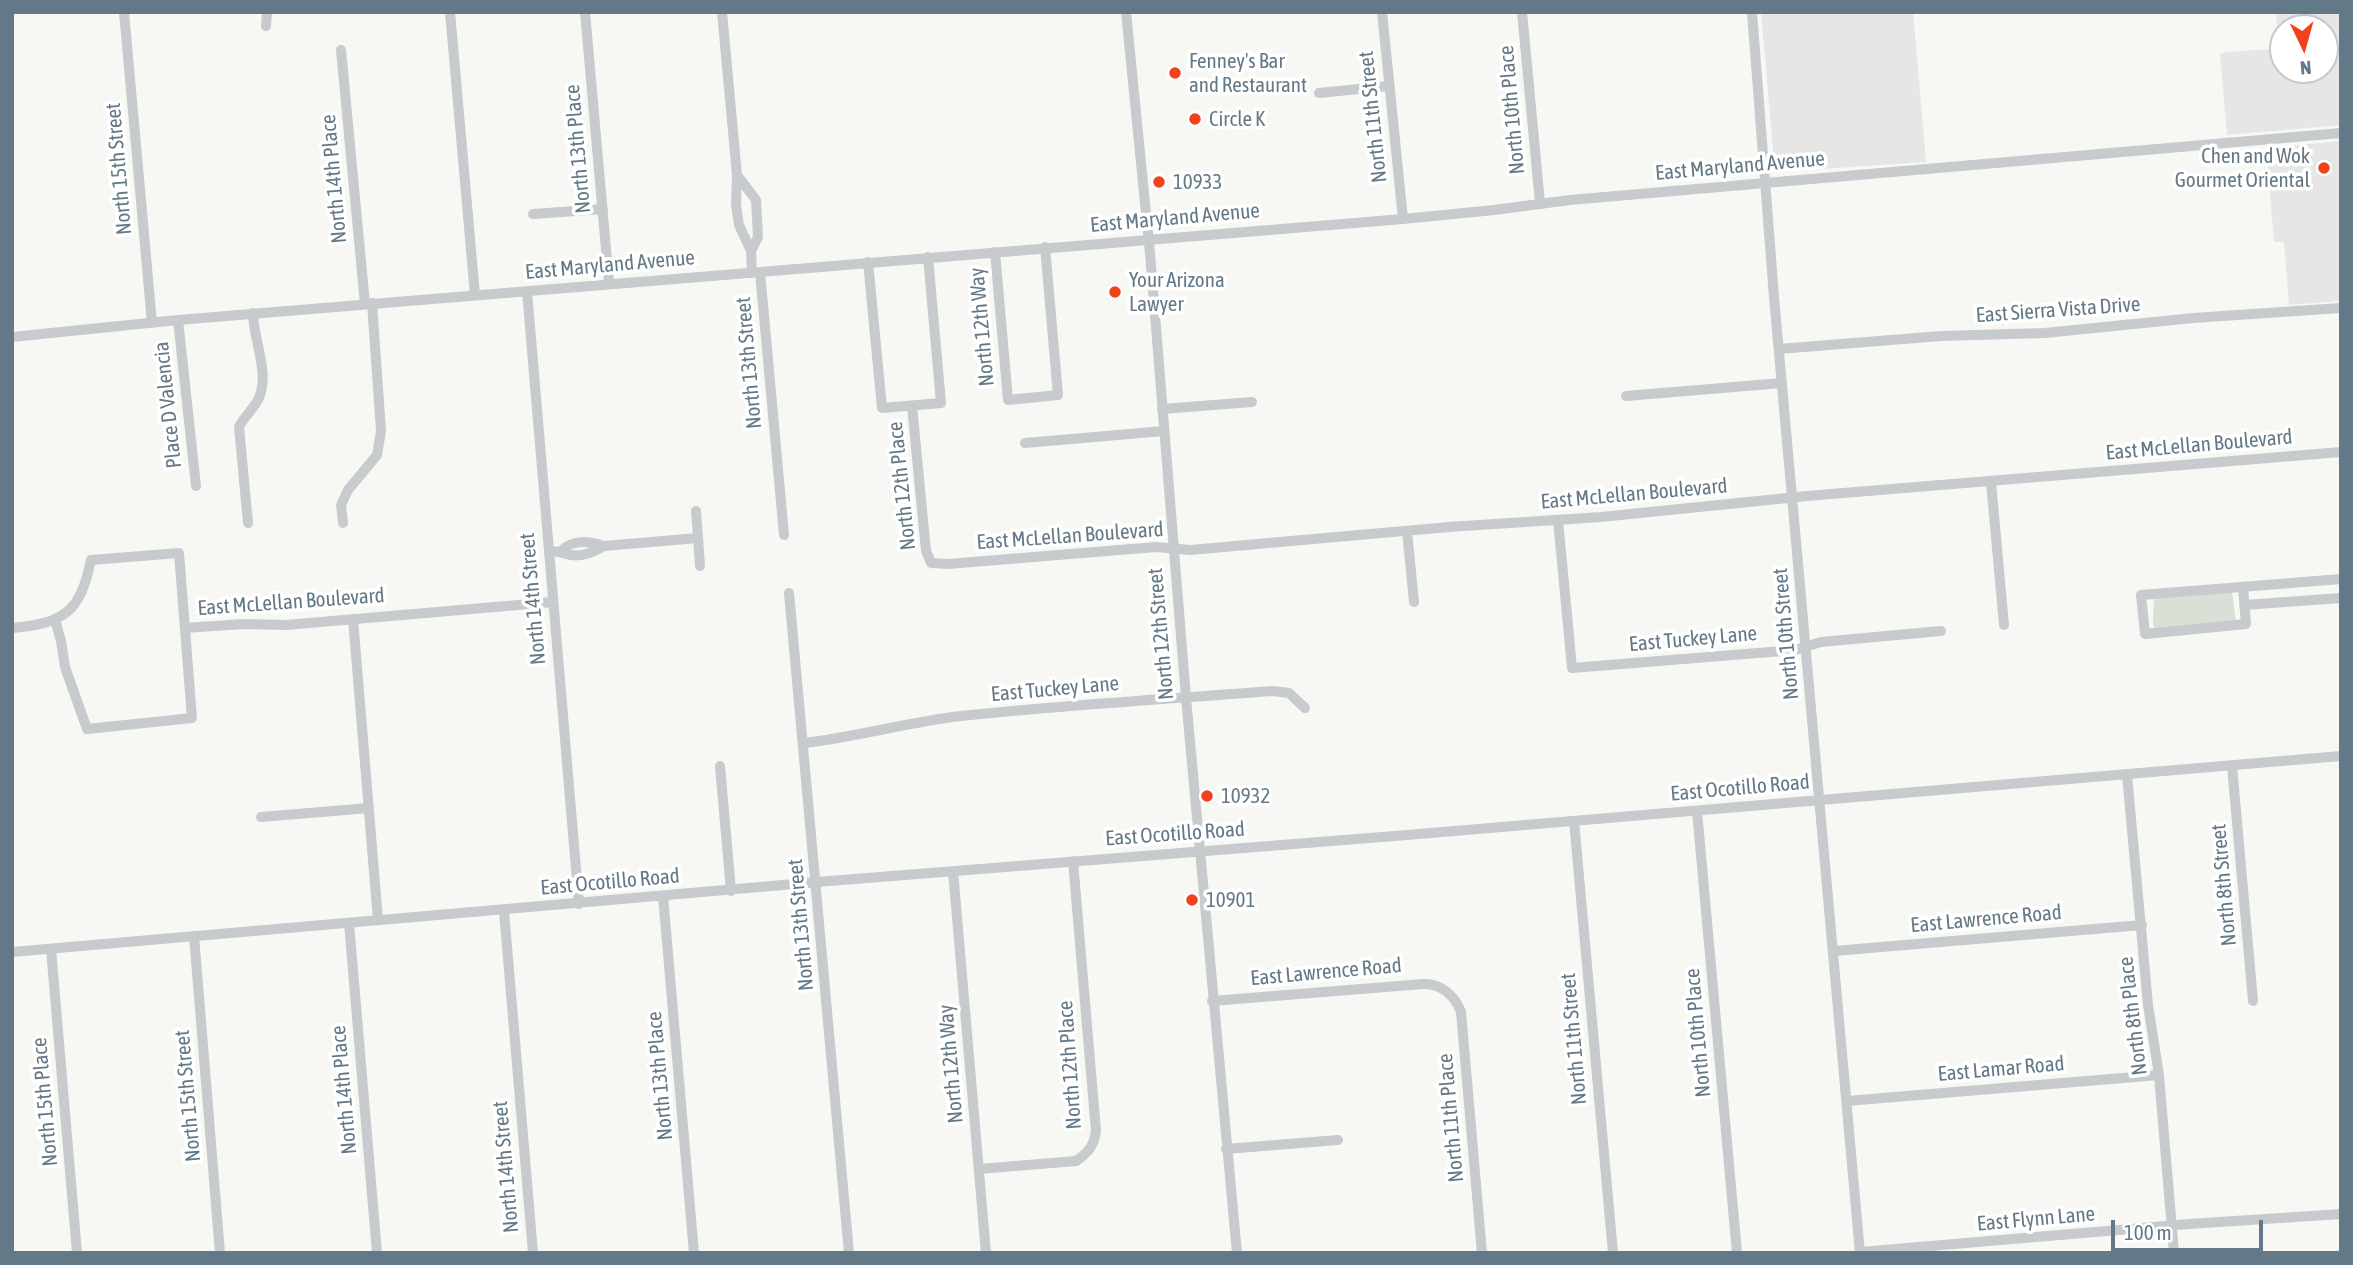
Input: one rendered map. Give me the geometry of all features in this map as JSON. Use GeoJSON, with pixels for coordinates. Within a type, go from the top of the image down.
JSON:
{"type":"FeatureCollection","features":[{"type":"Feature","properties":{"kind":"street","name":"North 15th Street"},"geometry":{"type":"LineString","coordinates":[[124,12],[152,323]]}},
{"type":"Feature","properties":{"kind":"street"},"geometry":{"type":"LineString","coordinates":[[266,26],[267,12]]}},
{"type":"Feature","properties":{"kind":"street"},"geometry":{"type":"LineString","coordinates":[[450,12],[475,295]]}},
{"type":"Feature","properties":{"kind":"street","name":"North 13th Place"},"geometry":{"type":"LineString","coordinates":[[584,12],[609,283]]}},
{"type":"Feature","properties":{"kind":"street","name":"North 13th Street"},"geometry":{"type":"LineString","coordinates":[[722,12],[737,176],[736,205],[739,225],[751,251],[756,273],[784,535]]}},
{"type":"Feature","properties":{"kind":"street","name":"North 12th Street"},"geometry":{"type":"LineString","coordinates":[[1126,12],[1149,239],[1212,1001],[1237,1253]]}},
{"type":"Feature","properties":{"kind":"street","name":"North 11th Street"},"geometry":{"type":"LineString","coordinates":[[1382,12],[1403,219]]}},
{"type":"Feature","properties":{"kind":"street","name":"North 10th Place"},"geometry":{"type":"LineString","coordinates":[[1522,12],[1540,203]]}},
{"type":"Feature","properties":{"kind":"street","name":"North 10th Street"},"geometry":{"type":"LineString","coordinates":[[1752,12],[1792,499],[1860,1253]]}},
{"type":"Feature","properties":{"kind":"street","name":"North 14th Place"},"geometry":{"type":"LineString","coordinates":[[341,50],[381,432],[377,455],[348,490],[341,505],[343,523]]}},
{"type":"Feature","properties":{"kind":"street"},"geometry":{"type":"LineString","coordinates":[[1319,93],[1389,86]]}},
{"type":"Feature","properties":{"kind":"street","name":"East Maryland Avenue"},"geometry":{"type":"LineString","coordinates":[[12,337],[253,313],[1403,219],[1540,203],[2341,133]]}},
{"type":"Feature","properties":{"kind":"street","name":"North 13th Street"},"geometry":{"type":"LineString","coordinates":[[737,176],[756,200],[758,237],[751,251]]}},
{"type":"Feature","properties":{"kind":"street"},"geometry":{"type":"LineString","coordinates":[[533,214],[603,209]]}},
{"type":"Feature","properties":{"kind":"street","name":"North 12th Way"},"geometry":{"type":"LineString","coordinates":[[995,252],[1008,400],[1058,395],[1045,247]]}},
{"type":"Feature","properties":{"kind":"street"},"geometry":{"type":"LineString","coordinates":[[868,262],[882,408],[941,403],[928,257]]}},
{"type":"Feature","properties":{"kind":"street","name":"North 14th Street"},"geometry":{"type":"LineString","coordinates":[[527,291],[555,551],[553,602],[579,904]]}},
{"type":"Feature","properties":{"kind":"street","name":"East Sierra Vista Drive"},"geometry":{"type":"LineString","coordinates":[[1779,349],[1941,336],[2045,333],[2193,318],[2341,308]]}},
{"type":"Feature","properties":{"kind":"street"},"geometry":{"type":"LineString","coordinates":[[248,523],[239,427],[257,402],[262,386],[259,351],[253,333],[253,313]]}},
{"type":"Feature","properties":{"kind":"street","name":"Place D Valencia"},"geometry":{"type":"LineString","coordinates":[[178,320],[195,486]]}},
{"type":"Feature","properties":{"kind":"street"},"geometry":{"type":"LineString","coordinates":[[1626,396],[1782,383]]}},
{"type":"Feature","properties":{"kind":"street"},"geometry":{"type":"LineString","coordinates":[[1162,409],[1252,402]]}},
{"type":"Feature","properties":{"kind":"street","name":"North 12th Place"},"geometry":{"type":"LineString","coordinates":[[912,405],[926,551],[931,562]]}},
{"type":"Feature","properties":{"kind":"street"},"geometry":{"type":"LineString","coordinates":[[1025,443],[1164,431]]}},
{"type":"Feature","properties":{"kind":"street","name":"East McLellan Boulevard"},"geometry":{"type":"LineString","coordinates":[[931,562],[948,564],[1156,547],[1190,550],[2341,452]]}},
{"type":"Feature","properties":{"kind":"street"},"geometry":{"type":"LineString","coordinates":[[1991,482],[2004,625]]}},
{"type":"Feature","properties":{"kind":"street"},"geometry":{"type":"LineString","coordinates":[[696,511],[700,566]]}},
{"type":"Feature","properties":{"kind":"street","name":"East Tuckey Lane"},"geometry":{"type":"LineString","coordinates":[[1558,520],[1572,668],[1795,650],[1821,642],[1941,631]]}},
{"type":"Feature","properties":{"kind":"street"},"geometry":{"type":"LineString","coordinates":[[1407,531],[1414,602]]}},
{"type":"Feature","properties":{"kind":"street"},"geometry":{"type":"LineString","coordinates":[[555,551],[569,543],[590,541],[604,546],[698,538]]}},
{"type":"Feature","properties":{"kind":"street"},"geometry":{"type":"LineString","coordinates":[[581,542],[582,554]]}},
{"type":"Feature","properties":{"kind":"street"},"geometry":{"type":"LineString","coordinates":[[555,551],[570,555],[592,554],[604,546]]}},
{"type":"Feature","properties":{"kind":"street","name":"East McLellan Boulevard"},"geometry":{"type":"LineString","coordinates":[[55,620],[74,606],[81,594],[91,560],[179,553],[185,628],[244,624],[286,625],[553,602]]}},
{"type":"Feature","properties":{"kind":"street"},"geometry":{"type":"LineString","coordinates":[[2243,587],[2246,624],[2145,634],[2141,595],[2341,579]]}},
{"type":"Feature","properties":{"kind":"street","name":"North 13th Street"},"geometry":{"type":"LineString","coordinates":[[789,593],[849,1253]]}},
{"type":"Feature","properties":{"kind":"street"},"geometry":{"type":"LineString","coordinates":[[2244,606],[2341,598]]}},
{"type":"Feature","properties":{"kind":"street"},"geometry":{"type":"LineString","coordinates":[[353,619],[378,920]]}},
{"type":"Feature","properties":{"kind":"street"},"geometry":{"type":"LineString","coordinates":[[12,628],[36,626],[55,620],[65,667],[88,729],[192,718],[185,628]]}},
{"type":"Feature","properties":{"kind":"street","name":"East Tuckey Lane"},"geometry":{"type":"LineString","coordinates":[[804,743],[961,716],[1273,691],[1289,693],[1305,708]]}},
{"type":"Feature","properties":{"kind":"street","name":"East Ocotillo Road"},"geometry":{"type":"LineString","coordinates":[[12,952],[817,882],[2341,756]]}},
{"type":"Feature","properties":{"kind":"street"},"geometry":{"type":"LineString","coordinates":[[720,766],[731,891]]}},
{"type":"Feature","properties":{"kind":"street","name":"North 8th Street"},"geometry":{"type":"LineString","coordinates":[[2232,766],[2253,1001]]}},
{"type":"Feature","properties":{"kind":"street","name":"North 8th Place"},"geometry":{"type":"LineString","coordinates":[[2127,775],[2148,1005],[2159,1075],[2174,1253]]}},
{"type":"Feature","properties":{"kind":"street"},"geometry":{"type":"LineString","coordinates":[[261,817],[369,808]]}},
{"type":"Feature","properties":{"kind":"street","name":"North 10th Place"},"geometry":{"type":"LineString","coordinates":[[1697,811],[1737,1253]]}},
{"type":"Feature","properties":{"kind":"street","name":"North 11th Street"},"geometry":{"type":"LineString","coordinates":[[1574,821],[1613,1253]]}},
{"type":"Feature","properties":{"kind":"street","name":"North 12th Place"},"geometry":{"type":"LineString","coordinates":[[979,1169],[1076,1160],[1087,1153],[1095,1141],[1073,861]]}},
{"type":"Feature","properties":{"kind":"street","name":"North 12th Way"},"geometry":{"type":"LineString","coordinates":[[953,871],[986,1253]]}},
{"type":"Feature","properties":{"kind":"street","name":"North 13th Place"},"geometry":{"type":"LineString","coordinates":[[663,897],[694,1253]]}},
{"type":"Feature","properties":{"kind":"street","name":"North 14th Street"},"geometry":{"type":"LineString","coordinates":[[504,911],[533,1253]]}},
{"type":"Feature","properties":{"kind":"street","name":"North 14th Place"},"geometry":{"type":"LineString","coordinates":[[349,923],[377,1253]]}},
{"type":"Feature","properties":{"kind":"street","name":"East Lawrence Road"},"geometry":{"type":"LineString","coordinates":[[1834,951],[2142,925]]}},
{"type":"Feature","properties":{"kind":"street","name":"North 15th Street"},"geometry":{"type":"LineString","coordinates":[[194,936],[220,1253]]}},
{"type":"Feature","properties":{"kind":"street","name":"North 15th Place"},"geometry":{"type":"LineString","coordinates":[[51,948],[77,1253]]}},
{"type":"Feature","properties":{"kind":"street","name":"East Lawrence Road"},"geometry":{"type":"LineString","coordinates":[[1212,1001],[1433,983],[1442,987]]}},
{"type":"Feature","properties":{"kind":"street","name":"North 11th Place"},"geometry":{"type":"LineString","coordinates":[[1442,987],[1458,1003],[1461,1012],[1482,1253]]}},
{"type":"Feature","properties":{"kind":"street","name":"East Lamar Road"},"geometry":{"type":"LineString","coordinates":[[1847,1101],[2159,1075]]}},
{"type":"Feature","properties":{"kind":"street"},"geometry":{"type":"LineString","coordinates":[[1226,1149],[1338,1140]]}},
{"type":"Feature","properties":{"kind":"street","name":"East Flynn Lane"},"geometry":{"type":"LineString","coordinates":[[1860,1253],[2341,1214]]}},
{"type":"Feature","properties":{"kind":"shaded area"},"geometry":{"type":"Polygon","coordinates":[[[1761,12],[1913,12],[1926,162],[1775,172],[1761,12]]]}},
{"type":"Feature","properties":{"kind":"shaded area"},"geometry":{"type":"Polygon","coordinates":[[[2276,12],[2341,12],[2341,125],[2227,135],[2220,53],[2269,49],[2269,84],[2339,84],[2339,14],[2276,12]]]}},
{"type":"Feature","properties":{"kind":"shaded area"},"geometry":{"type":"Polygon","coordinates":[[[2341,141],[2341,301],[2289,305],[2284,242],[2274,242],[2266,148],[2341,141]]]}},
{"type":"Feature","properties":{"kind":"shaded area"},"geometry":{"type":"Polygon","coordinates":[[[2232,592],[2236,621],[2155,629],[2153,625],[2154,597],[2232,592]]]}},
{"type":"Feature","properties":{"kind":"place","name":"Fenney's Bar and Restaurant"},"geometry":{"type":"Point","coordinates":[1175,73]}},
{"type":"Feature","properties":{"kind":"place","name":"Circle K"},"geometry":{"type":"Point","coordinates":[1195,119]}},
{"type":"Feature","properties":{"kind":"place","name":"Chen and Wok Gourmet Oriental"},"geometry":{"type":"Point","coordinates":[2324,168]}},
{"type":"Feature","properties":{"kind":"place","name":"10933"},"geometry":{"type":"Point","coordinates":[1159,182]}},
{"type":"Feature","properties":{"kind":"place","name":"Your Arizona Lawyer"},"geometry":{"type":"Point","coordinates":[1115,292]}},
{"type":"Feature","properties":{"kind":"place","name":"10932"},"geometry":{"type":"Point","coordinates":[1207,796]}},
{"type":"Feature","properties":{"kind":"place","name":"10901"},"geometry":{"type":"Point","coordinates":[1192,900]}}]}
